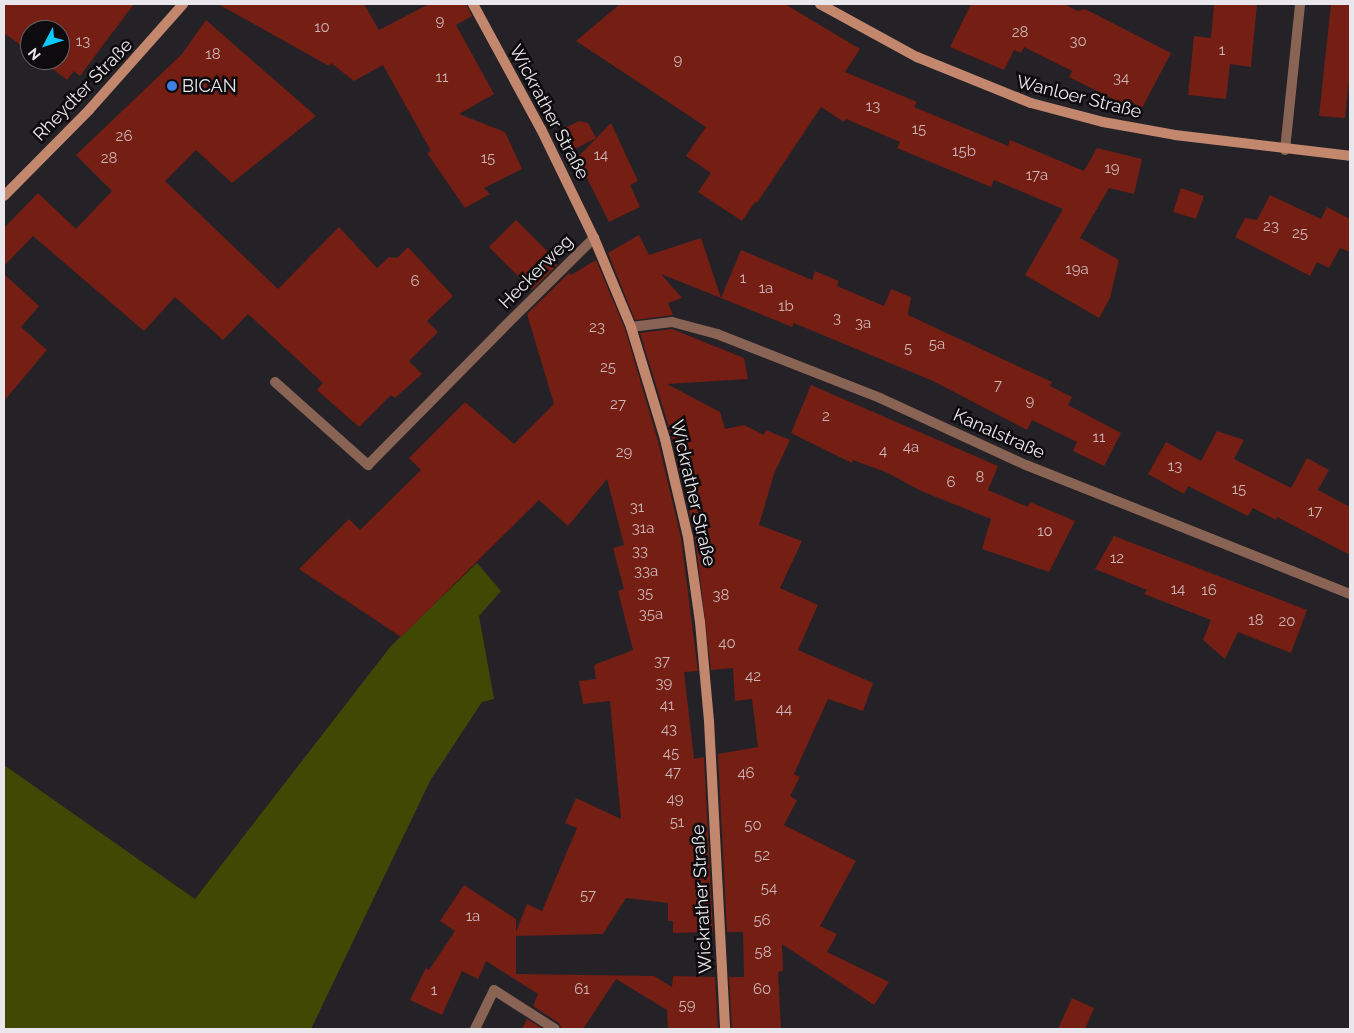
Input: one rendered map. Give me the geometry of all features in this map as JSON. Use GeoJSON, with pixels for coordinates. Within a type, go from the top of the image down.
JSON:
{"type":"FeatureCollection","features":[{"type":"Feature","properties":{"kind":"street","name":"Rheydter Straße"},"geometry":{"type":"LineString","coordinates":[[5,192],[89,110],[183,4]]}},
{"type":"Feature","properties":{"kind":"street","name":"Wickrather Straße"},"geometry":{"type":"LineString","coordinates":[[473,4],[541,129],[594,238],[631,327],[665,439],[696,580],[709,721],[725,1029]]}},
{"type":"Feature","properties":{"kind":"street","name":"Wanloer Straße"},"geometry":{"type":"LineString","coordinates":[[820,4],[917,58],[1031,103],[1139,130],[1285,150],[1350,156]]}},
{"type":"Feature","properties":{"kind":"street"},"geometry":{"type":"LineString","coordinates":[[1285,150],[1300,4]]}},
{"type":"Feature","properties":{"kind":"street","name":"Heckerweg"},"geometry":{"type":"LineString","coordinates":[[275,382],[368,465],[594,238]]}},
{"type":"Feature","properties":{"kind":"street","name":"Kanalstraße"},"geometry":{"type":"LineString","coordinates":[[631,327],[672,322],[717,334],[880,398],[1026,465],[1350,594]]}},
{"type":"Feature","properties":{"kind":"street"},"geometry":{"type":"LineString","coordinates":[[475,1029],[494,990],[555,1029]]}},
{"type":"Feature","properties":{"kind":"green space"},"geometry":{"type":"Polygon","coordinates":[[[477,563],[501,591],[479,616],[494,699],[482,702],[430,781],[311,1029],[4,1029],[4,765],[195,899],[391,646],[477,563]]]}},
{"type":"Feature","properties":{"kind":"building"},"geometry":{"type":"Polygon","coordinates":[[[4,4],[134,4],[80,76],[74,71],[67,80],[54,70],[70,70],[70,20],[20,20],[20,45],[4,33],[4,4]]]}},
{"type":"Feature","properties":{"kind":"building"},"geometry":{"type":"Polygon","coordinates":[[[218,4],[364,4],[379,30],[429,4],[466,4],[472,16],[456,25],[494,94],[459,114],[505,132],[522,169],[484,188],[490,194],[465,208],[427,153],[431,151],[383,65],[354,81],[331,63],[329,66],[218,4]]]}},
{"type":"Feature","properties":{"kind":"building"},"geometry":{"type":"Polygon","coordinates":[[[620,4],[785,4],[860,49],[845,72],[917,102],[914,107],[1008,146],[1010,140],[1084,171],[1097,148],[1142,159],[1134,194],[1109,188],[1080,238],[1119,260],[1110,298],[1099,318],[1025,275],[1063,209],[994,180],[991,187],[897,148],[900,142],[846,119],[844,122],[821,107],[757,203],[755,202],[742,221],[698,192],[711,173],[686,156],[706,127],[576,41],[620,4]]]}},
{"type":"Feature","properties":{"kind":"building"},"geometry":{"type":"Polygon","coordinates":[[[971,4],[1064,4],[1078,11],[1085,9],[1171,53],[1142,108],[1130,101],[1127,106],[1069,77],[1072,71],[1024,47],[1021,53],[1014,50],[1004,70],[950,47],[971,4]]]}},
{"type":"Feature","properties":{"kind":"building"},"geometry":{"type":"Polygon","coordinates":[[[1214,4],[1257,4],[1251,67],[1230,64],[1226,99],[1188,95],[1194,36],[1211,38],[1214,4]]]}},
{"type":"Feature","properties":{"kind":"building"},"geometry":{"type":"Polygon","coordinates":[[[1331,4],[1350,4],[1350,71],[1345,118],[1319,116],[1331,4]]]}},
{"type":"Feature","properties":{"kind":"building"},"geometry":{"type":"Polygon","coordinates":[[[206,20],[316,116],[232,183],[196,150],[165,181],[278,289],[339,227],[377,268],[389,257],[397,258],[408,247],[453,296],[427,321],[438,332],[409,361],[422,374],[395,398],[391,395],[359,427],[317,390],[323,383],[248,314],[223,340],[175,297],[144,331],[33,236],[4,266],[4,228],[38,193],[76,229],[112,191],[76,155],[182,54],[206,20]]]}},
{"type":"Feature","properties":{"kind":"building"},"geometry":{"type":"Polygon","coordinates":[[[579,121],[588,123],[596,138],[573,150],[563,129],[579,121]]]}},
{"type":"Feature","properties":{"kind":"building"},"geometry":{"type":"Polygon","coordinates":[[[611,123],[638,181],[630,185],[640,207],[609,222],[577,158],[611,123]]]}},
{"type":"Feature","properties":{"kind":"building"},"geometry":{"type":"Polygon","coordinates":[[[1181,188],[1204,196],[1196,219],[1173,212],[1181,188]]]}},
{"type":"Feature","properties":{"kind":"building"},"geometry":{"type":"Polygon","coordinates":[[[1270,195],[1321,219],[1327,207],[1350,219],[1350,252],[1340,248],[1329,268],[1317,262],[1310,276],[1235,237],[1245,218],[1257,220],[1270,195]]]}},
{"type":"Feature","properties":{"kind":"building"},"geometry":{"type":"Polygon","coordinates":[[[516,220],[559,263],[532,290],[489,247],[516,220]]]}},
{"type":"Feature","properties":{"kind":"building"},"geometry":{"type":"Polygon","coordinates":[[[639,235],[649,255],[701,238],[721,298],[661,274],[682,298],[668,303],[673,315],[635,320],[608,253],[639,235]]]}},
{"type":"Feature","properties":{"kind":"building"},"geometry":{"type":"Polygon","coordinates":[[[741,250],[812,280],[815,271],[839,281],[837,286],[884,306],[891,289],[911,297],[908,315],[1052,382],[1050,386],[1072,397],[1068,405],[1121,433],[1104,466],[1073,451],[1077,442],[1032,420],[1027,430],[933,381],[794,323],[792,327],[721,298],[741,250]]]}},
{"type":"Feature","properties":{"kind":"building"},"geometry":{"type":"Polygon","coordinates":[[[596,260],[625,329],[658,441],[681,538],[698,671],[684,672],[694,759],[704,757],[713,932],[673,933],[673,921],[668,921],[668,903],[626,898],[603,934],[516,936],[516,974],[654,976],[672,987],[673,976],[715,977],[718,1029],[668,1029],[667,1010],[616,979],[583,1029],[562,1029],[559,1023],[533,1006],[538,994],[486,961],[478,979],[462,971],[442,1015],[410,1000],[426,968],[429,970],[455,931],[440,921],[464,885],[516,919],[516,932],[527,904],[542,911],[577,828],[565,823],[576,798],[621,819],[610,701],[583,704],[579,681],[596,679],[594,665],[633,650],[618,591],[624,589],[613,548],[624,545],[607,479],[568,526],[539,500],[401,637],[299,569],[349,519],[360,530],[421,470],[409,458],[465,402],[514,444],[554,404],[527,314],[569,273],[571,275],[596,260]]]}},
{"type":"Feature","properties":{"kind":"building"},"geometry":{"type":"Polygon","coordinates":[[[4,274],[39,306],[21,327],[47,350],[4,401],[4,274]]]}},
{"type":"Feature","properties":{"kind":"building"},"geometry":{"type":"Polygon","coordinates":[[[672,329],[744,358],[748,379],[667,384],[720,412],[725,429],[744,425],[764,435],[766,430],[790,440],[774,474],[759,525],[802,541],[780,588],[818,605],[798,650],[873,683],[863,711],[828,699],[794,774],[800,777],[790,796],[797,800],[784,825],[856,861],[820,926],[837,934],[827,952],[889,982],[874,1005],[782,944],[783,971],[778,972],[781,1029],[732,1029],[729,977],[744,977],[743,932],[727,932],[718,754],[758,747],[752,699],[735,701],[733,668],[711,670],[695,536],[672,437],[640,333],[672,329]]]}},
{"type":"Feature","properties":{"kind":"building"},"geometry":{"type":"Polygon","coordinates":[[[811,385],[998,466],[988,490],[1028,507],[1030,502],[1075,521],[1049,572],[982,549],[991,519],[921,491],[888,473],[853,460],[852,463],[791,433],[811,385]]]}},
{"type":"Feature","properties":{"kind":"building"},"geometry":{"type":"Polygon","coordinates":[[[1217,431],[1244,440],[1234,459],[1291,488],[1307,458],[1329,470],[1318,490],[1350,507],[1350,555],[1277,517],[1276,520],[1253,508],[1248,516],[1188,486],[1184,494],[1148,474],[1166,442],[1201,461],[1217,431]]]}},
{"type":"Feature","properties":{"kind":"building"},"geometry":{"type":"Polygon","coordinates":[[[1114,536],[1307,610],[1291,653],[1238,632],[1225,659],[1203,640],[1211,620],[1144,594],[1147,590],[1095,569],[1114,536]]]}},
{"type":"Feature","properties":{"kind":"building"},"geometry":{"type":"Polygon","coordinates":[[[1072,998],[1094,1008],[1085,1029],[1058,1029],[1072,998]]]}},
{"type":"Feature","properties":{"kind":"building"},"geometry":{"type":"Polygon","coordinates":[[[527,1019],[543,1029],[522,1029],[527,1019]]]}},
{"type":"Feature","properties":{"kind":"place","name":"BICAN"},"geometry":{"type":"Point","coordinates":[172,86]}}]}
